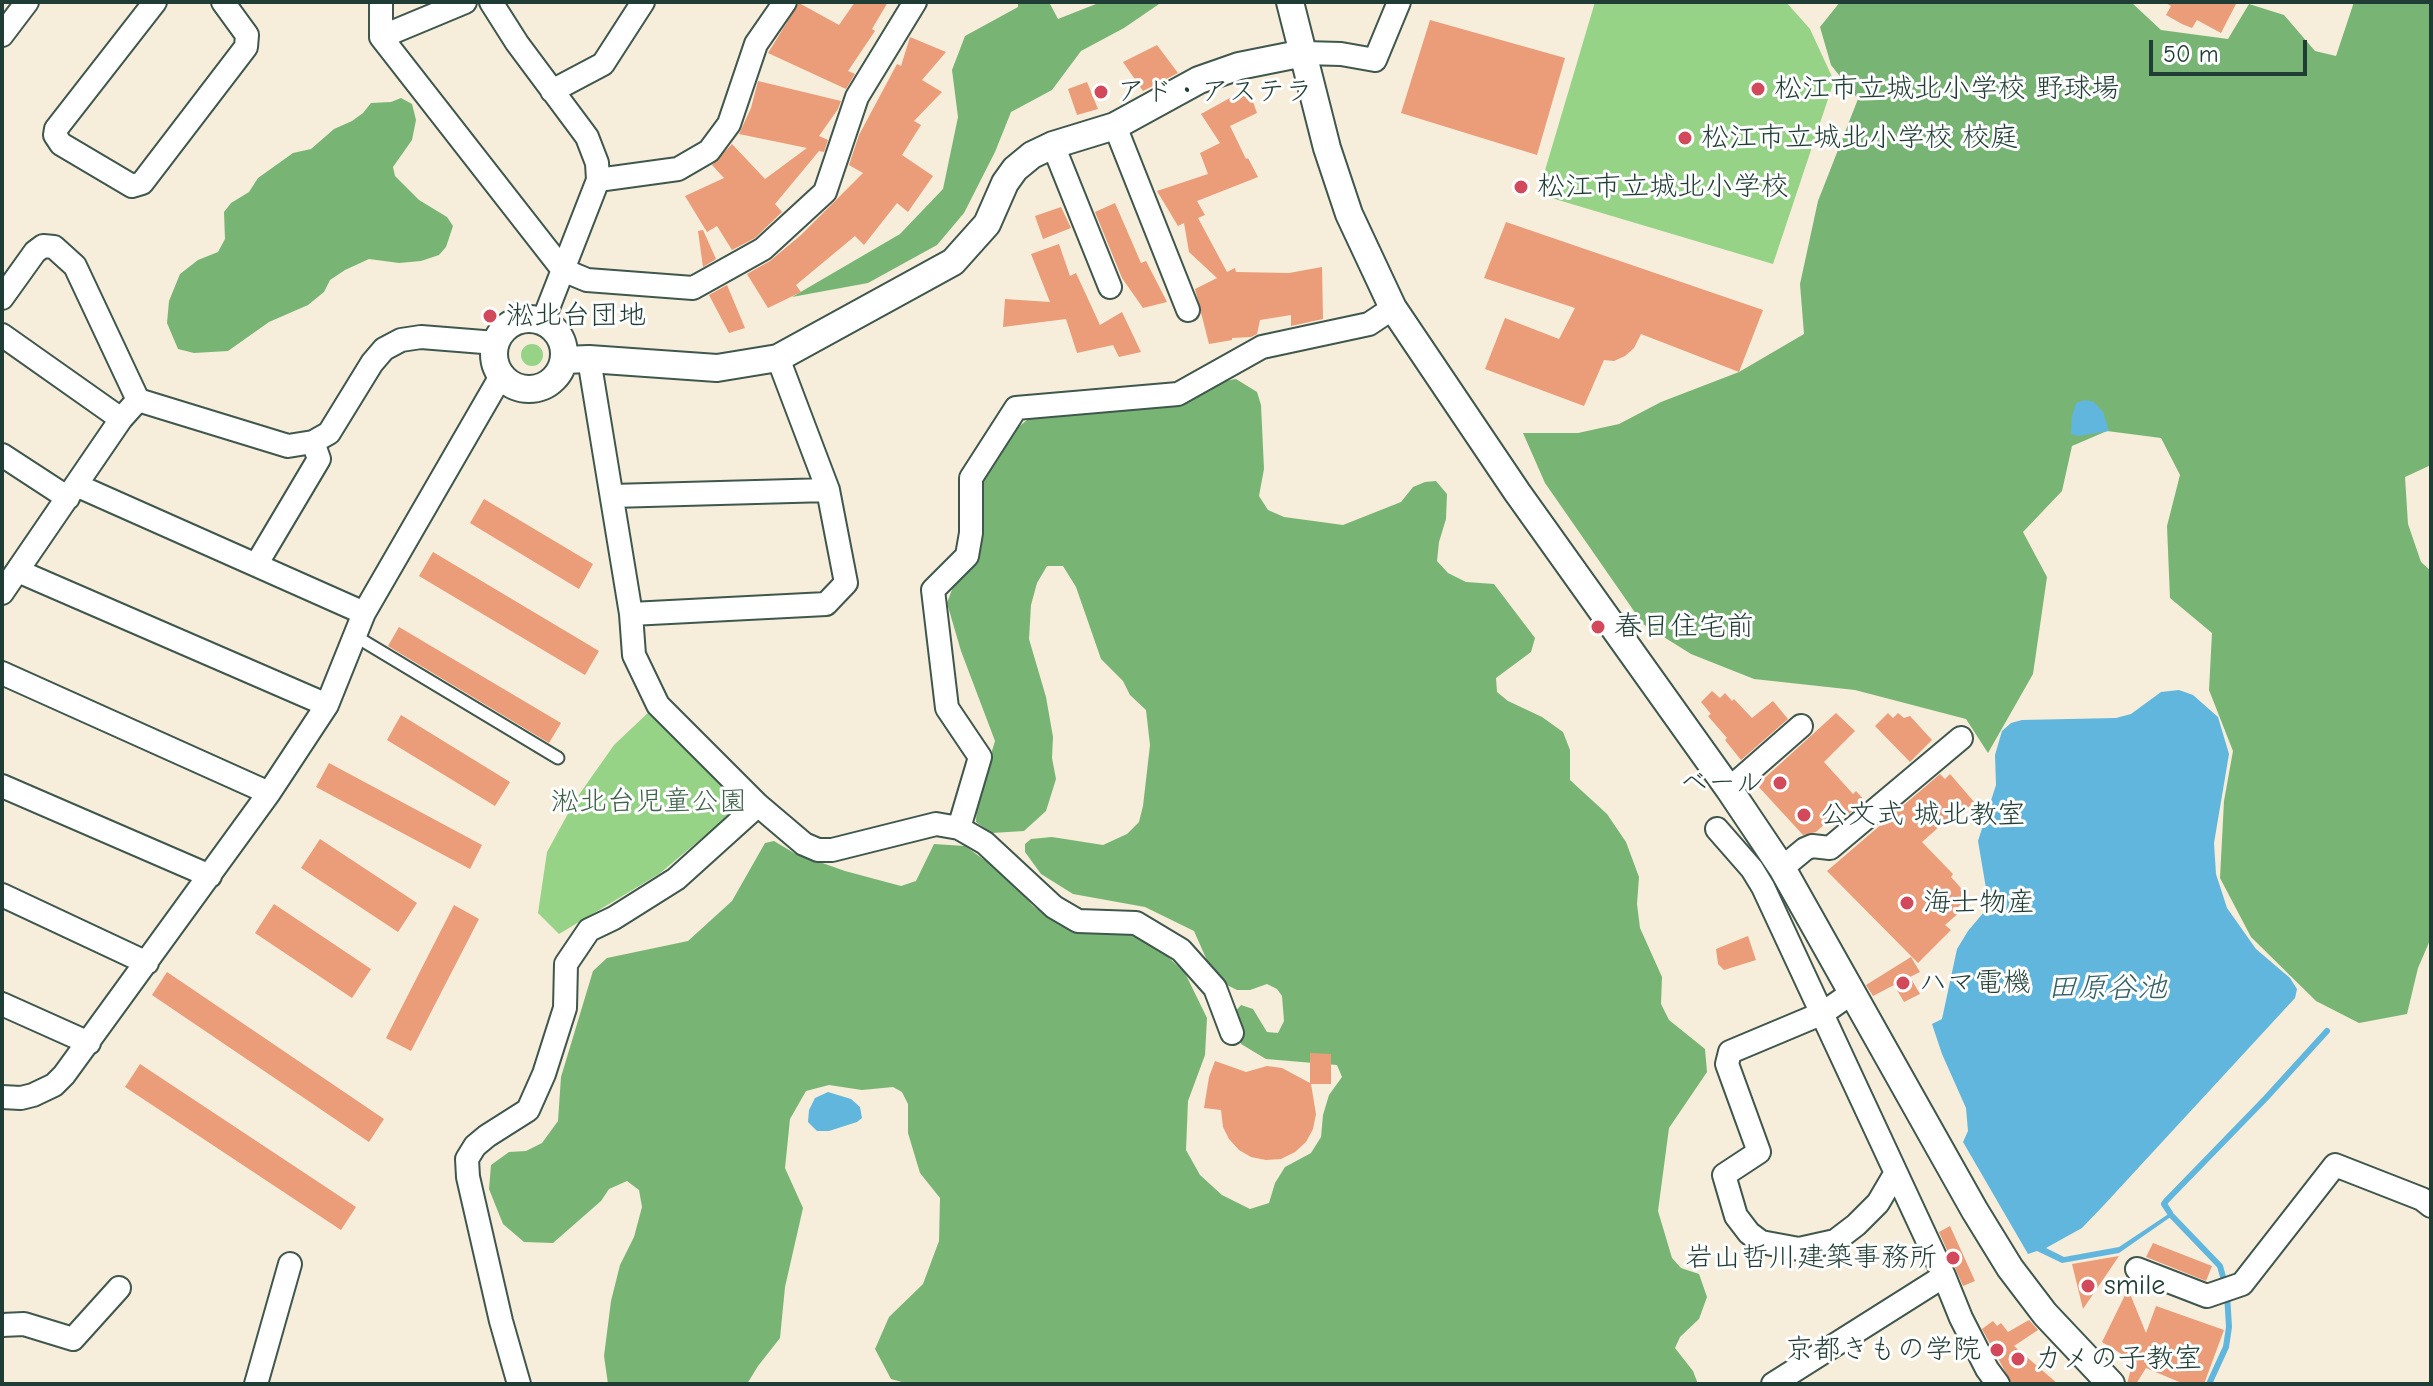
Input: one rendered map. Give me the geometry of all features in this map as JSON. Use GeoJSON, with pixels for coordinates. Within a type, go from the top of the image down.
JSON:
{"type":"FeatureCollection","features":[{"type":"Feature","properties":{"kind":"street"},"geometry":{"type":"LineString","coordinates":[[2,35],[27,2]]}},
{"type":"Feature","properties":{"kind":"street"},"geometry":{"type":"LineString","coordinates":[[151,4],[56,129],[55,135],[61,144],[132,186],[142,183],[246,47],[247,35],[223,2]]}},
{"type":"Feature","properties":{"kind":"street"},"geometry":{"type":"LineString","coordinates":[[381,2],[381,37],[563,270],[587,280],[693,288],[763,249],[825,192],[857,97],[915,2]]}},
{"type":"Feature","properties":{"kind":"street"},"geometry":{"type":"LineString","coordinates":[[381,37],[465,2]]}},
{"type":"Feature","properties":{"kind":"street"},"geometry":{"type":"LineString","coordinates":[[491,2],[587,137],[597,163],[598,180],[543,321]]}},
{"type":"Feature","properties":{"kind":"street"},"geometry":{"type":"LineString","coordinates":[[552,91],[603,64],[643,2]]}},
{"type":"Feature","properties":{"kind":"street"},"geometry":{"type":"LineString","coordinates":[[598,180],[678,169],[709,151],[729,124],[756,44],[785,2]]}},
{"type":"Feature","properties":{"kind":"street"},"geometry":{"type":"LineString","coordinates":[[1290,2],[1327,148],[1349,214],[1393,308],[1517,492],[1782,868],[2010,1268],[2045,1314],[2111,1384]]}},
{"type":"Feature","properties":{"kind":"street"},"geometry":{"type":"LineString","coordinates":[[1232,1033],[1215,988],[1181,950],[1136,923],[1078,921],[1054,907],[985,843],[959,828],[936,824],[832,850],[818,850],[792,836],[758,805],[658,705],[634,655],[631,614],[612,496],[577,359],[543,321],[520,320],[509,324],[496,343],[496,366],[501,376],[521,388],[544,386],[577,359],[717,368],[778,358],[953,262],[987,224],[1005,183],[1015,169],[1032,155],[1053,145],[1115,126],[1199,80],[1239,66],[1304,53],[1341,54],[1375,60],[1399,2]]}},
{"type":"Feature","properties":{"kind":"street"},"geometry":{"type":"LineString","coordinates":[[1115,126],[1188,310]]}},
{"type":"Feature","properties":{"kind":"street"},"geometry":{"type":"LineString","coordinates":[[1053,145],[1110,287]]}},
{"type":"Feature","properties":{"kind":"street"},"geometry":{"type":"LineString","coordinates":[[2,298],[35,252],[43,246],[54,247],[75,266],[138,400],[288,446],[313,442],[329,433],[372,363],[384,349],[401,340],[421,337],[496,343]]}},
{"type":"Feature","properties":{"kind":"street"},"geometry":{"type":"LineString","coordinates":[[959,828],[980,757],[947,708],[933,590],[967,556],[971,533],[971,478],[1016,408],[1178,394],[1262,347],[1369,324],[1393,308]]}},
{"type":"Feature","properties":{"kind":"street"},"geometry":{"type":"LineString","coordinates":[[2,335],[121,419]]}},
{"type":"Feature","properties":{"kind":"street"},"geometry":{"type":"LineString","coordinates":[[631,614],[826,604],[846,583],[828,490],[778,358]]}},
{"type":"Feature","properties":{"kind":"street"},"geometry":{"type":"LineString","coordinates":[[2,1097],[21,1098],[43,1092],[64,1075],[269,793],[327,705],[364,613],[501,376]]}},
{"type":"Feature","properties":{"kind":"street"},"geometry":{"type":"LineString","coordinates":[[138,400],[121,419],[8,581],[327,705]]}},
{"type":"Feature","properties":{"kind":"street"},"geometry":{"type":"LineString","coordinates":[[256,565],[319,459],[313,442]]}},
{"type":"Feature","properties":{"kind":"street"},"geometry":{"type":"LineString","coordinates":[[2,455],[72,492],[256,565],[364,613]]}},
{"type":"Feature","properties":{"kind":"street"},"geometry":{"type":"LineString","coordinates":[[612,496],[828,490]]}},
{"type":"Feature","properties":{"kind":"street"},"geometry":{"type":"LineString","coordinates":[[2,673],[269,793]]}},
{"type":"Feature","properties":{"kind":"street"},"geometry":{"type":"LineString","coordinates":[[1729,789],[1801,726]]}},
{"type":"Feature","properties":{"kind":"street"},"geometry":{"type":"LineString","coordinates":[[1782,868],[1812,846],[1830,848],[1961,738]]}},
{"type":"Feature","properties":{"kind":"street"},"geometry":{"type":"LineString","coordinates":[[2,786],[210,876]]}},
{"type":"Feature","properties":{"kind":"street"},"geometry":{"type":"LineString","coordinates":[[519,1384],[504,1333],[468,1177],[467,1159],[475,1146],[487,1136],[528,1110],[544,1074],[565,1008],[566,964],[589,930],[676,879],[758,805]]}},
{"type":"Feature","properties":{"kind":"street"},"geometry":{"type":"LineString","coordinates":[[1717,829],[1752,869],[1763,887],[1961,1318],[1998,1384]]}},
{"type":"Feature","properties":{"kind":"street"},"geometry":{"type":"LineString","coordinates":[[2,895],[147,963]]}},
{"type":"Feature","properties":{"kind":"street"},"geometry":{"type":"LineString","coordinates":[[1853,992],[1823,1013],[1730,1052],[1727,1064],[1759,1152],[1724,1175],[1736,1216],[1749,1233],[1761,1242],[1799,1249],[1835,1241],[1856,1225],[1878,1203],[1895,1174]]}},
{"type":"Feature","properties":{"kind":"street"},"geometry":{"type":"LineString","coordinates":[[2,1004],[89,1043]]}},
{"type":"Feature","properties":{"kind":"street"},"geometry":{"type":"LineString","coordinates":[[2137,1269],[2207,1296],[2242,1284],[2335,1165],[2422,1199],[2431,1206]]}},
{"type":"Feature","properties":{"kind":"street"},"geometry":{"type":"LineString","coordinates":[[256,1384],[290,1264]]}},
{"type":"Feature","properties":{"kind":"street"},"geometry":{"type":"LineString","coordinates":[[1773,1384],[1944,1276]]}},
{"type":"Feature","properties":{"kind":"street"},"geometry":{"type":"LineString","coordinates":[[2,1325],[24,1324],[73,1339],[119,1288]]}},
{"type":"Feature","properties":{"kind":"lane"},"geometry":{"type":"LineString","coordinates":[[355,636],[558,758]]}},
{"type":"Feature","properties":{"kind":"green space"},"geometry":{"type":"Polygon","coordinates":[[[1018,2],[1049,2],[1058,19],[1101,2],[1162,2],[1124,28],[1081,51],[1052,90],[1011,112],[964,213],[937,245],[868,283],[792,297],[900,234],[943,189],[958,117],[952,70],[965,36],[1018,7],[1018,2]]]}},
{"type":"Feature","properties":{"kind":"green space","name":"松江市立城北小学校 校庭"},"geometry":{"type":"Polygon","coordinates":[[[1595,2],[1786,2],[1810,29],[1834,81],[1773,264],[1538,194],[1595,2]]]}},
{"type":"Feature","properties":{"kind":"green space"},"geometry":{"type":"Polygon","coordinates":[[[1840,2],[2131,2],[2161,30],[2228,39],[2249,4],[2284,15],[2315,51],[2336,56],[2354,2],[2431,2],[2431,465],[2405,477],[2408,524],[2421,562],[2431,571],[2431,938],[2418,968],[2407,1014],[2359,1023],[2316,1001],[2251,937],[2220,878],[2224,801],[2233,751],[2209,690],[2212,633],[2170,598],[2167,526],[2180,475],[2161,438],[2107,431],[2072,446],[2062,491],[2023,532],[2047,577],[2033,674],[1988,753],[1966,719],[1855,690],[1754,679],[1691,654],[1643,624],[1545,483],[1523,433],[1578,433],[1619,424],[1661,402],[1739,372],[1804,334],[1800,284],[1818,201],[1858,99],[1831,65],[1820,27],[1840,2]]]}},
{"type":"Feature","properties":{"kind":"green space"},"geometry":{"type":"Polygon","coordinates":[[[401,98],[412,104],[416,120],[412,140],[393,167],[395,176],[419,200],[447,217],[453,226],[446,247],[439,255],[399,263],[369,259],[330,280],[324,292],[308,305],[269,322],[228,351],[194,353],[178,349],[167,323],[169,301],[180,274],[198,260],[218,252],[225,239],[224,212],[231,203],[249,192],[258,178],[293,153],[311,149],[334,129],[363,113],[371,103],[401,98]]]}},
{"type":"Feature","properties":{"kind":"green space"},"geometry":{"type":"Polygon","coordinates":[[[532,344],[540,347],[543,355],[540,363],[532,366],[524,363],[521,355],[524,347],[532,344]]]}},
{"type":"Feature","properties":{"kind":"green space"},"geometry":{"type":"Polygon","coordinates":[[[1236,379],[1257,392],[1261,405],[1264,469],[1259,496],[1268,510],[1284,517],[1343,525],[1401,502],[1413,487],[1436,481],[1447,494],[1446,519],[1437,561],[1448,573],[1466,582],[1494,584],[1535,638],[1531,652],[1496,678],[1497,692],[1563,732],[1570,750],[1570,780],[1607,814],[1626,842],[1639,877],[1637,904],[1640,928],[1662,977],[1661,1004],[1669,1020],[1705,1049],[1707,1072],[1669,1128],[1658,1211],[1672,1258],[1681,1268],[1699,1274],[1707,1297],[1699,1319],[1680,1337],[1675,1348],[1693,1371],[1698,1384],[909,1384],[891,1379],[875,1349],[889,1317],[923,1284],[939,1241],[940,1198],[920,1173],[908,1133],[908,1104],[902,1092],[893,1087],[862,1090],[829,1085],[806,1091],[790,1119],[785,1168],[803,1208],[785,1287],[780,1338],[747,1384],[608,1384],[604,1356],[611,1301],[620,1265],[634,1237],[642,1207],[639,1190],[627,1181],[609,1189],[601,1201],[553,1243],[524,1242],[503,1224],[489,1189],[491,1165],[509,1152],[526,1151],[542,1143],[558,1121],[561,1077],[593,971],[607,958],[688,941],[732,901],[765,843],[774,841],[794,853],[901,886],[916,881],[934,844],[965,846],[1004,874],[1033,906],[1061,926],[1106,927],[1145,935],[1185,973],[1207,1018],[1205,1055],[1188,1101],[1186,1150],[1200,1175],[1222,1195],[1250,1209],[1269,1203],[1275,1183],[1285,1167],[1311,1153],[1321,1137],[1329,1095],[1342,1077],[1337,1065],[1266,1059],[1241,1044],[1234,1013],[1241,1005],[1253,1009],[1267,1032],[1278,1033],[1284,1021],[1282,996],[1277,989],[1267,984],[1250,990],[1237,990],[1225,984],[1209,965],[1194,931],[1145,907],[1073,894],[1041,874],[1025,852],[1025,844],[1031,839],[1052,837],[1103,845],[1127,834],[1139,822],[1143,806],[1150,745],[1146,710],[1101,659],[1076,587],[1063,566],[1047,566],[1037,583],[1031,605],[1029,639],[1046,697],[1056,779],[1046,811],[1024,831],[992,833],[976,822],[977,800],[995,741],[961,651],[947,603],[978,492],[989,466],[1011,433],[1032,416],[1236,379]]]}},
{"type":"Feature","properties":{"kind":"green space","name":"淞北台児童公園"},"geometry":{"type":"Polygon","coordinates":[[[652,709],[737,799],[738,808],[659,874],[559,934],[538,913],[547,852],[576,799],[614,745],[652,709]]]}},
{"type":"Feature","properties":{"kind":"water"},"geometry":{"type":"Polygon","coordinates":[[[2085,400],[2094,402],[2103,412],[2109,431],[2078,436],[2071,434],[2076,403],[2085,400]]]}},
{"type":"Feature","properties":{"kind":"water","name":"田原谷池"},"geometry":{"type":"Polygon","coordinates":[[[2179,690],[2193,695],[2218,717],[2229,754],[2214,843],[2216,874],[2227,908],[2256,949],[2290,978],[2297,989],[2295,998],[2082,1228],[2046,1248],[2064,1257],[2119,1247],[2170,1213],[2172,1216],[2119,1253],[2062,1263],[2037,1251],[2028,1254],[1963,1142],[1968,1131],[1966,1108],[1932,1024],[1942,1019],[1957,949],[1984,912],[1988,900],[1978,841],[1996,785],[1995,755],[2002,731],[2011,723],[2022,720],[2116,718],[2131,714],[2161,692],[2179,690]]]}},
{"type":"Feature","properties":{"kind":"water"},"geometry":{"type":"Polygon","coordinates":[[[828,1092],[851,1099],[860,1107],[862,1118],[829,1131],[817,1131],[808,1122],[809,1110],[815,1098],[828,1092]]]}},
{"type":"Feature","properties":{"kind":"building"},"geometry":{"type":"Polygon","coordinates":[[[855,2],[888,2],[872,29],[875,31],[848,71],[855,74],[846,89],[768,53],[799,3],[839,25],[855,2]]]}},
{"type":"Feature","properties":{"kind":"building"},"geometry":{"type":"Polygon","coordinates":[[[2164,2],[2237,2],[2221,33],[2197,20],[2192,28],[2182,24],[2166,15],[2171,6],[2164,2]]]}},
{"type":"Feature","properties":{"kind":"building"},"geometry":{"type":"Polygon","coordinates":[[[1430,20],[1565,58],[1537,155],[1401,113],[1430,20]]]}},
{"type":"Feature","properties":{"kind":"building"},"geometry":{"type":"Polygon","coordinates":[[[910,37],[946,52],[922,80],[942,92],[914,121],[921,125],[902,155],[933,176],[908,212],[897,203],[864,245],[855,236],[796,285],[801,292],[768,308],[747,274],[770,261],[801,235],[863,173],[849,165],[859,135],[897,64],[901,66],[910,37]]]}},
{"type":"Feature","properties":{"kind":"building"},"geometry":{"type":"Polygon","coordinates":[[[1157,45],[1178,73],[1143,91],[1123,62],[1157,45]]]}},
{"type":"Feature","properties":{"kind":"building"},"geometry":{"type":"Polygon","coordinates":[[[758,81],[841,101],[819,136],[828,140],[824,152],[819,151],[775,204],[782,212],[755,238],[732,250],[717,226],[707,232],[685,196],[724,178],[712,165],[732,144],[765,179],[807,148],[739,134],[751,108],[758,81]]]}},
{"type":"Feature","properties":{"kind":"building"},"geometry":{"type":"Polygon","coordinates":[[[1087,82],[1098,109],[1077,115],[1068,89],[1087,82]]]}},
{"type":"Feature","properties":{"kind":"building"},"geometry":{"type":"Polygon","coordinates":[[[1248,88],[1257,113],[1230,126],[1258,177],[1197,201],[1205,215],[1198,218],[1227,272],[1235,268],[1236,272],[1289,273],[1322,267],[1323,319],[1291,326],[1291,315],[1260,320],[1257,334],[1251,337],[1209,344],[1195,289],[1217,278],[1189,252],[1184,223],[1178,226],[1157,191],[1208,174],[1200,153],[1220,143],[1201,114],[1248,88]]]}},
{"type":"Feature","properties":{"kind":"building"},"geometry":{"type":"Polygon","coordinates":[[[1115,203],[1141,263],[1146,261],[1167,302],[1143,308],[1122,278],[1095,212],[1115,203]]]}},
{"type":"Feature","properties":{"kind":"building"},"geometry":{"type":"Polygon","coordinates":[[[1061,207],[1071,228],[1043,239],[1035,216],[1061,207]]]}},
{"type":"Feature","properties":{"kind":"building","name":"松江市立城北小学校"},"geometry":{"type":"Polygon","coordinates":[[[1506,222],[1763,310],[1739,372],[1641,334],[1634,348],[1625,356],[1614,361],[1604,360],[1584,406],[1485,369],[1505,318],[1559,339],[1575,308],[1484,278],[1506,222]]]}},
{"type":"Feature","properties":{"kind":"building"},"geometry":{"type":"Polygon","coordinates":[[[703,230],[716,259],[703,267],[698,231],[703,230]]]}},
{"type":"Feature","properties":{"kind":"building"},"geometry":{"type":"Polygon","coordinates":[[[1059,244],[1070,276],[1076,273],[1100,325],[1122,312],[1141,352],[1119,357],[1113,345],[1077,353],[1066,319],[1003,327],[1005,299],[1050,302],[1031,254],[1059,244]]]}},
{"type":"Feature","properties":{"kind":"building"},"geometry":{"type":"Polygon","coordinates":[[[727,285],[745,328],[729,333],[709,295],[727,285]]]}},
{"type":"Feature","properties":{"kind":"building"},"geometry":{"type":"Polygon","coordinates":[[[484,499],[593,564],[579,589],[470,523],[484,499]]]}},
{"type":"Feature","properties":{"kind":"building"},"geometry":{"type":"Polygon","coordinates":[[[433,552],[599,651],[585,675],[419,576],[433,552]]]}},
{"type":"Feature","properties":{"kind":"building"},"geometry":{"type":"Polygon","coordinates":[[[399,627],[561,723],[549,743],[388,646],[399,627]]]}},
{"type":"Feature","properties":{"kind":"building"},"geometry":{"type":"Polygon","coordinates":[[[1712,691],[1720,698],[1725,693],[1732,701],[1734,699],[1752,718],[1773,701],[1788,719],[1741,760],[1701,702],[1712,691]]]}},
{"type":"Feature","properties":{"kind":"building"},"geometry":{"type":"Polygon","coordinates":[[[1836,713],[1855,731],[1824,762],[1853,794],[1856,791],[1865,801],[1834,826],[1829,820],[1816,832],[1803,835],[1757,785],[1836,713]]]}},
{"type":"Feature","properties":{"kind":"building"},"geometry":{"type":"Polygon","coordinates":[[[1888,713],[1893,718],[1898,713],[1904,718],[1910,716],[1932,740],[1910,762],[1875,726],[1888,713]]]}},
{"type":"Feature","properties":{"kind":"building"},"geometry":{"type":"Polygon","coordinates":[[[401,715],[510,782],[495,806],[387,740],[401,715]]]}},
{"type":"Feature","properties":{"kind":"building"},"geometry":{"type":"Polygon","coordinates":[[[329,763],[482,845],[470,869],[316,787],[329,763]]]}},
{"type":"Feature","properties":{"kind":"building"},"geometry":{"type":"Polygon","coordinates":[[[1940,774],[1945,779],[1950,774],[1975,803],[1961,815],[1957,811],[1922,842],[1953,874],[1951,877],[1969,897],[1958,907],[1961,911],[1945,925],[1951,930],[1918,963],[1827,871],[1940,774]]]}},
{"type":"Feature","properties":{"kind":"building"},"geometry":{"type":"Polygon","coordinates":[[[320,839],[417,903],[398,932],[301,868],[320,839]]]}},
{"type":"Feature","properties":{"kind":"building"},"geometry":{"type":"Polygon","coordinates":[[[274,904],[371,969],[352,998],[255,933],[274,904]]]}},
{"type":"Feature","properties":{"kind":"building"},"geometry":{"type":"Polygon","coordinates":[[[454,905],[479,919],[411,1051],[386,1038],[454,905]]]}},
{"type":"Feature","properties":{"kind":"building"},"geometry":{"type":"Polygon","coordinates":[[[1748,936],[1756,960],[1724,970],[1718,964],[1716,949],[1748,936]]]}},
{"type":"Feature","properties":{"kind":"building"},"geometry":{"type":"Polygon","coordinates":[[[1911,957],[1920,972],[1910,977],[1920,994],[1904,1002],[1894,985],[1873,996],[1866,985],[1911,957]]]}},
{"type":"Feature","properties":{"kind":"building"},"geometry":{"type":"Polygon","coordinates":[[[167,972],[384,1119],[369,1142],[152,995],[167,972]]]}},
{"type":"Feature","properties":{"kind":"building"},"geometry":{"type":"Polygon","coordinates":[[[1310,1053],[1331,1054],[1331,1084],[1311,1084],[1316,1114],[1306,1142],[1281,1159],[1251,1157],[1239,1150],[1223,1127],[1221,1110],[1204,1108],[1215,1061],[1246,1072],[1267,1066],[1282,1068],[1310,1083],[1310,1053]]]}},
{"type":"Feature","properties":{"kind":"building"},"geometry":{"type":"Polygon","coordinates":[[[140,1064],[356,1207],[341,1230],[125,1087],[140,1064]]]}},
{"type":"Feature","properties":{"kind":"building","name":"岩山哲川建築事務所"},"geometry":{"type":"Polygon","coordinates":[[[1950,1226],[1975,1281],[1963,1286],[1939,1232],[1950,1226]]]}},
{"type":"Feature","properties":{"kind":"building"},"geometry":{"type":"Polygon","coordinates":[[[2153,1243],[2212,1266],[2206,1281],[2146,1257],[2153,1243]]]}},
{"type":"Feature","properties":{"kind":"building","name":"smile"},"geometry":{"type":"Polygon","coordinates":[[[2119,1256],[2083,1309],[2072,1264],[2119,1256]]]}},
{"type":"Feature","properties":{"kind":"building"},"geometry":{"type":"Polygon","coordinates":[[[2128,1289],[2146,1333],[2156,1306],[2224,1330],[2204,1384],[2184,1384],[2146,1368],[2136,1384],[2127,1384],[2133,1361],[2102,1342],[2128,1289]]]}},
{"type":"Feature","properties":{"kind":"building"},"geometry":{"type":"Polygon","coordinates":[[[2029,1320],[2038,1330],[2014,1346],[2058,1384],[2012,1384],[1982,1329],[1993,1321],[1997,1326],[2001,1323],[2008,1332],[2029,1320]]]}},
{"type":"Feature","properties":{"kind":"waterway"},"geometry":{"type":"LineString","coordinates":[[2170,1213],[2164,1204],[2166,1201],[2327,1031]]}},
{"type":"Feature","properties":{"kind":"waterway"},"geometry":{"type":"LineString","coordinates":[[2172,1216],[2220,1266],[2225,1284]]}},
{"type":"Feature","properties":{"kind":"waterway"},"geometry":{"type":"LineString","coordinates":[[2209,1384],[2226,1347],[2229,1327],[2227,1294]]}},
{"type":"Feature","properties":{"kind":"place","name":"松江市立城北小学校 野球場"},"geometry":{"type":"Point","coordinates":[1758,89]}},
{"type":"Feature","properties":{"kind":"place","name":"アド・アステラ"},"geometry":{"type":"Point","coordinates":[1101,92]}},
{"type":"Feature","properties":{"kind":"place","name":"松江市立城北小学校 校庭"},"geometry":{"type":"Point","coordinates":[1685,138]}},
{"type":"Feature","properties":{"kind":"place","name":"松江市立城北小学校"},"geometry":{"type":"Point","coordinates":[1521,187]}},
{"type":"Feature","properties":{"kind":"place","name":"淞北台団地"},"geometry":{"type":"Point","coordinates":[490,316]}},
{"type":"Feature","properties":{"kind":"place","name":"春日住宅前"},"geometry":{"type":"Point","coordinates":[1598,627]}},
{"type":"Feature","properties":{"kind":"place","name":"ベール"},"geometry":{"type":"Point","coordinates":[1780,783]}},
{"type":"Feature","properties":{"kind":"place","name":"公文式 城北教室"},"geometry":{"type":"Point","coordinates":[1804,815]}},
{"type":"Feature","properties":{"kind":"place","name":"海士物産"},"geometry":{"type":"Point","coordinates":[1907,903]}},
{"type":"Feature","properties":{"kind":"place","name":"ハマ電機"},"geometry":{"type":"Point","coordinates":[1903,983]}},
{"type":"Feature","properties":{"kind":"place","name":"岩山哲川建築事務所"},"geometry":{"type":"Point","coordinates":[1953,1258]}},
{"type":"Feature","properties":{"kind":"place","name":"smile"},"geometry":{"type":"Point","coordinates":[2088,1286]}},
{"type":"Feature","properties":{"kind":"place","name":"京都きもの学院"},"geometry":{"type":"Point","coordinates":[1997,1350]}},
{"type":"Feature","properties":{"kind":"place","name":"カメの子教室"},"geometry":{"type":"Point","coordinates":[2018,1359]}}]}
